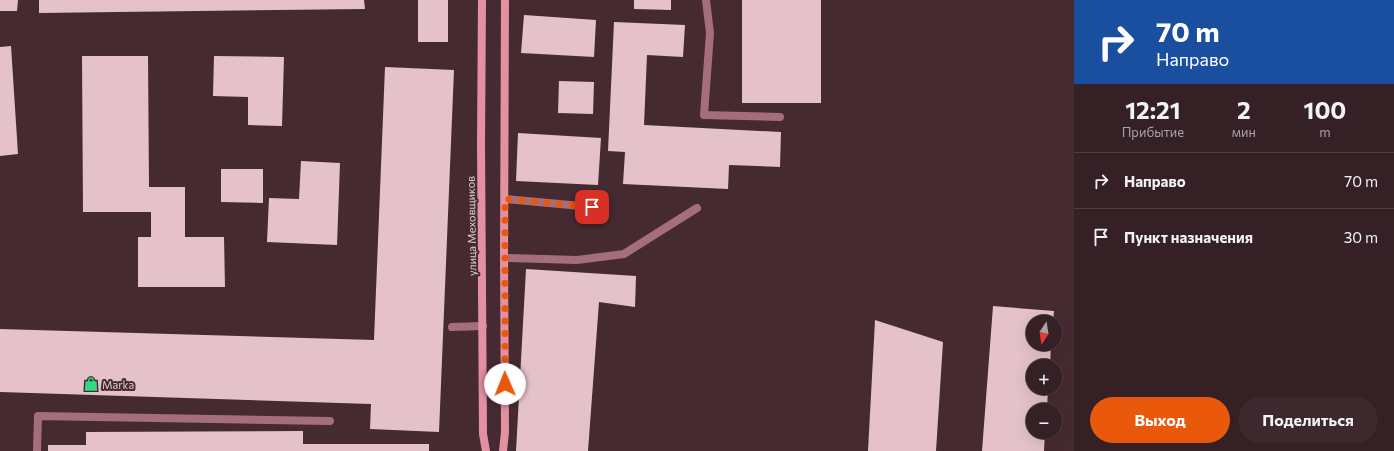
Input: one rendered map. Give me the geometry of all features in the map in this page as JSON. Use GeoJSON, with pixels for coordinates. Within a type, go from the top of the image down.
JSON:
{"type":"FeatureCollection","features":[{"type":"Feature","properties":{"kind":"main road","name":"улица Меховщиков"},"geometry":{"type":"LineString","coordinates":[[482,0],[481,144],[483,434],[486,451]]}},
{"type":"Feature","properties":{"kind":"main road"},"geometry":{"type":"LineString","coordinates":[[503,451],[505,432],[505,0]]}},
{"type":"Feature","properties":{"kind":"lane"},"geometry":{"type":"LineString","coordinates":[[706,0],[710,32],[704,115],[780,117]]}},
{"type":"Feature","properties":{"kind":"lane"},"geometry":{"type":"LineString","coordinates":[[505,199],[592,207]]}},
{"type":"Feature","properties":{"kind":"lane"},"geometry":{"type":"LineString","coordinates":[[504,258],[577,260],[624,254],[697,208]]}},
{"type":"Feature","properties":{"kind":"lane"},"geometry":{"type":"LineString","coordinates":[[452,327],[483,326]]}},
{"type":"Feature","properties":{"kind":"lane"},"geometry":{"type":"LineString","coordinates":[[37,451],[38,416],[330,421]]}},
{"type":"Feature","properties":{"kind":"building"},"geometry":{"type":"Polygon","coordinates":[[[0,0],[18,0],[17,11],[0,11],[0,0]]]}},
{"type":"Feature","properties":{"kind":"building"},"geometry":{"type":"Polygon","coordinates":[[[39,0],[364,0],[365,9],[39,13],[39,0]]]}},
{"type":"Feature","properties":{"kind":"building"},"geometry":{"type":"Polygon","coordinates":[[[418,0],[448,0],[448,42],[418,42],[418,0]]]}},
{"type":"Feature","properties":{"kind":"building"},"geometry":{"type":"Polygon","coordinates":[[[634,0],[671,0],[671,10],[634,9],[634,0]]]}},
{"type":"Feature","properties":{"kind":"building"},"geometry":{"type":"Polygon","coordinates":[[[742,0],[821,0],[821,103],[742,103],[742,0]]]}},
{"type":"Feature","properties":{"kind":"building"},"geometry":{"type":"Polygon","coordinates":[[[524,15],[596,20],[594,57],[521,53],[524,15]]]}},
{"type":"Feature","properties":{"kind":"building"},"geometry":{"type":"Polygon","coordinates":[[[614,22],[685,25],[683,57],[647,55],[644,125],[781,132],[780,167],[729,165],[728,189],[623,184],[625,152],[608,151],[614,22]]]}},
{"type":"Feature","properties":{"kind":"building"},"geometry":{"type":"Polygon","coordinates":[[[11,46],[18,154],[0,156],[0,47],[11,46]]]}},
{"type":"Feature","properties":{"kind":"building"},"geometry":{"type":"Polygon","coordinates":[[[82,56],[148,56],[149,187],[185,187],[185,237],[224,237],[225,287],[138,287],[138,237],[151,237],[151,212],[83,212],[82,56]]]}},
{"type":"Feature","properties":{"kind":"building"},"geometry":{"type":"Polygon","coordinates":[[[214,56],[284,57],[282,126],[248,125],[248,97],[213,96],[214,56]]]}},
{"type":"Feature","properties":{"kind":"building"},"geometry":{"type":"Polygon","coordinates":[[[385,67],[454,70],[439,432],[370,429],[371,404],[0,392],[0,329],[374,340],[385,67]]]}},
{"type":"Feature","properties":{"kind":"building"},"geometry":{"type":"Polygon","coordinates":[[[559,81],[594,82],[593,114],[558,113],[559,81]]]}},
{"type":"Feature","properties":{"kind":"building"},"geometry":{"type":"Polygon","coordinates":[[[518,133],[601,138],[598,185],[516,181],[518,133]]]}},
{"type":"Feature","properties":{"kind":"building"},"geometry":{"type":"Polygon","coordinates":[[[301,161],[340,163],[337,245],[267,242],[269,198],[299,199],[301,161]]]}},
{"type":"Feature","properties":{"kind":"building"},"geometry":{"type":"Polygon","coordinates":[[[221,169],[263,169],[263,203],[221,202],[221,169]]]}},
{"type":"Feature","properties":{"kind":"building"},"geometry":{"type":"Polygon","coordinates":[[[526,269],[636,276],[635,307],[599,302],[588,451],[516,451],[526,269]]]}},
{"type":"Feature","properties":{"kind":"building"},"geometry":{"type":"Polygon","coordinates":[[[993,306],[1054,311],[1054,315],[1026,315],[1026,351],[1051,351],[1050,359],[1026,359],[1026,395],[1048,395],[1047,403],[1026,403],[1026,439],[1045,439],[1044,451],[982,451],[993,306]]]}},
{"type":"Feature","properties":{"kind":"building"},"geometry":{"type":"Polygon","coordinates":[[[875,320],[943,342],[936,451],[868,451],[875,320]]]}},
{"type":"Feature","properties":{"kind":"building"},"geometry":{"type":"Polygon","coordinates":[[[303,431],[303,444],[429,444],[429,451],[48,451],[48,445],[86,445],[86,432],[303,431]]]}},
{"type":"Feature","properties":{"kind":"place","name":"Marka"},"geometry":{"type":"Point","coordinates":[91,384]}},
{"type":"Feature","properties":{"kind":"route"},"geometry":{"type":"LineString","coordinates":[[505,384],[505,199],[592,207]]}}]}
